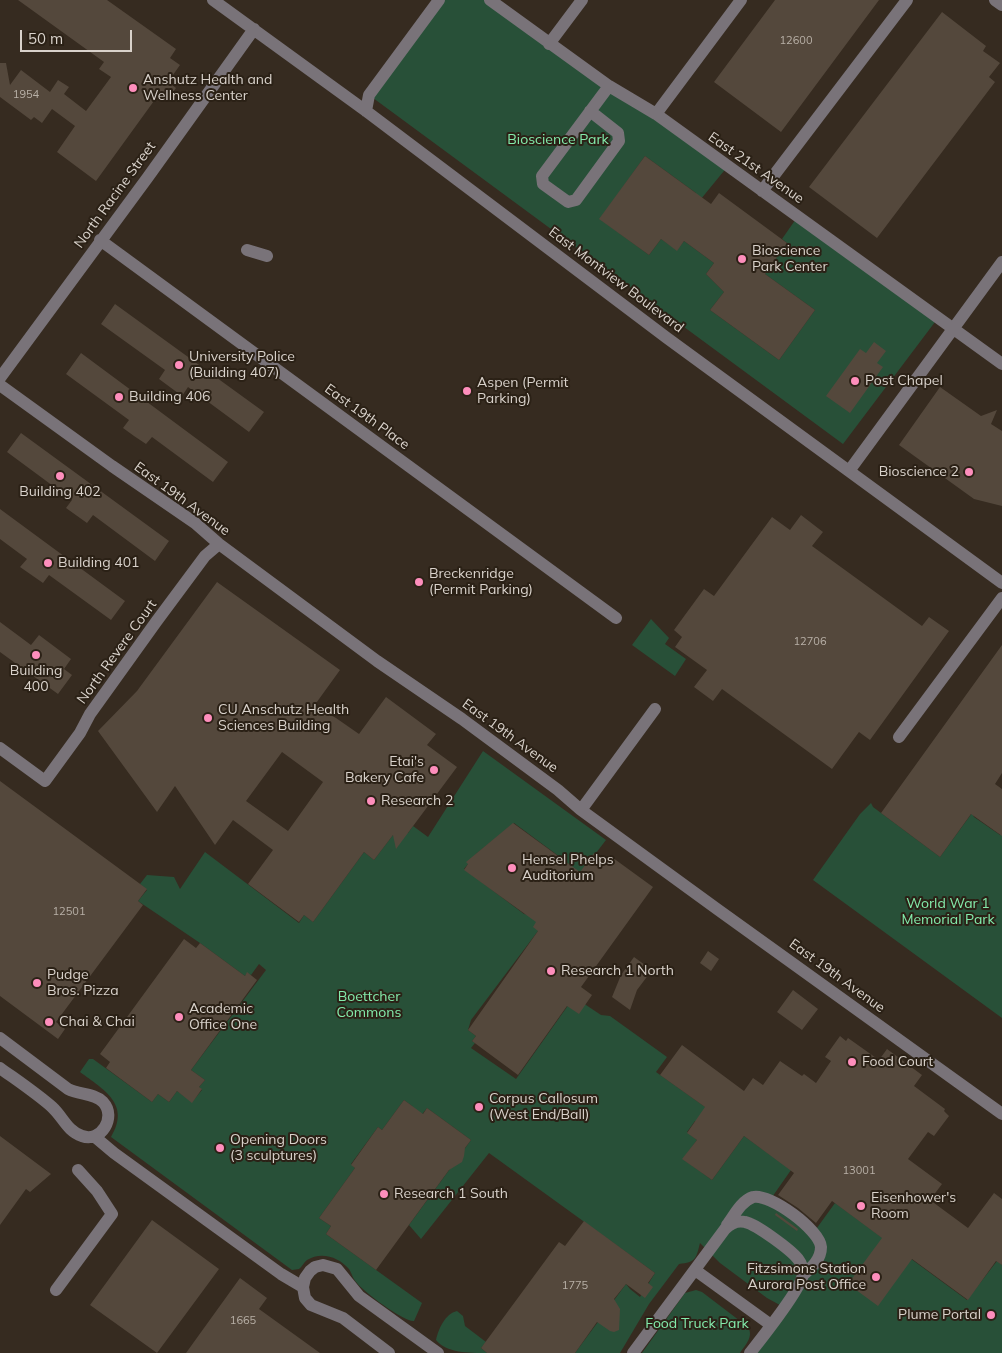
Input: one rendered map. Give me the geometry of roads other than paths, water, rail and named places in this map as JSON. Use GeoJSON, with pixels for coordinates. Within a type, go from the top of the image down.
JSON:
{"type":"FeatureCollection","features":[{"type":"Feature","properties":{"kind":"street","name":"East Montview Boulevard"},"geometry":{"type":"LineString","coordinates":[[214,0],[366,111],[667,338],[1002,583]]}},
{"type":"Feature","properties":{"kind":"street"},"geometry":{"type":"LineString","coordinates":[[366,111],[369,95],[439,0]]}},
{"type":"Feature","properties":{"kind":"street","name":"East 21st Avenue"},"geometry":{"type":"LineString","coordinates":[[490,0],[609,86],[656,114],[1002,364]]}},
{"type":"Feature","properties":{"kind":"street"},"geometry":{"type":"LineString","coordinates":[[549,44],[582,0]]}},
{"type":"Feature","properties":{"kind":"street"},"geometry":{"type":"LineString","coordinates":[[656,114],[740,0]]}},
{"type":"Feature","properties":{"kind":"street"},"geometry":{"type":"LineString","coordinates":[[762,192],[907,0]]}},
{"type":"Feature","properties":{"kind":"street"},"geometry":{"type":"LineString","coordinates":[[995,0],[1002,5]]}},
{"type":"Feature","properties":{"kind":"street","name":"North Racine Street"},"geometry":{"type":"LineString","coordinates":[[0,378],[254,29]]}},
{"type":"Feature","properties":{"kind":"street"},"geometry":{"type":"LineString","coordinates":[[590,112],[618,133],[619,142],[576,200],[568,202],[543,184],[542,176],[609,86]]}},
{"type":"Feature","properties":{"kind":"street","name":"East 19th Place"},"geometry":{"type":"LineString","coordinates":[[100,240],[616,618]]}},
{"type":"Feature","properties":{"kind":"street"},"geometry":{"type":"LineString","coordinates":[[247,250],[267,256]]}},
{"type":"Feature","properties":{"kind":"street"},"geometry":{"type":"LineString","coordinates":[[849,471],[1002,262]]}},
{"type":"Feature","properties":{"kind":"street","name":"East 19th Avenue"},"geometry":{"type":"LineString","coordinates":[[0,384],[194,523],[218,544],[377,661],[462,719],[558,790],[581,810],[1002,1114]]}},
{"type":"Feature","properties":{"kind":"street","name":"North Revere Court"},"geometry":{"type":"LineString","coordinates":[[0,748],[45,781],[80,733],[90,714],[205,556],[218,544]]}},
{"type":"Feature","properties":{"kind":"street"},"geometry":{"type":"LineString","coordinates":[[899,737],[1002,598]]}},
{"type":"Feature","properties":{"kind":"street"},"geometry":{"type":"LineString","coordinates":[[581,810],[655,709]]}},
{"type":"Feature","properties":{"kind":"street"},"geometry":{"type":"LineString","coordinates":[[0,1038],[64,1087],[103,1102],[108,1110],[108,1120],[103,1130],[95,1136],[86,1137],[74,1132],[52,1106],[0,1068]]}},
{"type":"Feature","properties":{"kind":"street"},"geometry":{"type":"LineString","coordinates":[[95,1136],[114,1153],[273,1269],[303,1287]]}},
{"type":"Feature","properties":{"kind":"street"},"geometry":{"type":"LineString","coordinates":[[56,1290],[112,1214],[97,1191],[78,1170]]}},
{"type":"Feature","properties":{"kind":"street"},"geometry":{"type":"LineString","coordinates":[[632,1353],[741,1207],[750,1198],[761,1197],[772,1201],[809,1227],[815,1233],[820,1243],[821,1251],[817,1261],[803,1275],[797,1288],[750,1353]]}},
{"type":"Feature","properties":{"kind":"street"},"geometry":{"type":"LineString","coordinates":[[722,1232],[729,1225],[737,1222],[752,1224],[793,1254],[801,1264],[803,1275]]}},
{"type":"Feature","properties":{"kind":"street"},"geometry":{"type":"LineString","coordinates":[[390,1353],[343,1318],[313,1306],[306,1298],[303,1287],[305,1278],[312,1269],[323,1265],[334,1267],[341,1272],[350,1286],[360,1296],[438,1353]]}},
{"type":"Feature","properties":{"kind":"street"},"geometry":{"type":"LineString","coordinates":[[695,1270],[771,1325]]}},
{"type":"Feature","properties":{"kind":"place","name":"Anshutz Health and Wellness Center"},"geometry":{"type":"Point","coordinates":[133,88]}},
{"type":"Feature","properties":{"kind":"place","name":"Bioscience Park Center"},"geometry":{"type":"Point","coordinates":[742,259]}},
{"type":"Feature","properties":{"kind":"place","name":"University Police (Building 407)"},"geometry":{"type":"Point","coordinates":[179,365]}},
{"type":"Feature","properties":{"kind":"place","name":"Post Chapel"},"geometry":{"type":"Point","coordinates":[855,381]}},
{"type":"Feature","properties":{"kind":"place","name":"Aspen (Permit Parking)"},"geometry":{"type":"Point","coordinates":[467,391]}},
{"type":"Feature","properties":{"kind":"place","name":"Building 406"},"geometry":{"type":"Point","coordinates":[119,397]}},
{"type":"Feature","properties":{"kind":"place","name":"Bioscience 2"},"geometry":{"type":"Point","coordinates":[969,472]}},
{"type":"Feature","properties":{"kind":"place","name":"Building 402"},"geometry":{"type":"Point","coordinates":[60,476]}},
{"type":"Feature","properties":{"kind":"place","name":"Building 401"},"geometry":{"type":"Point","coordinates":[48,563]}},
{"type":"Feature","properties":{"kind":"place","name":"Breckenridge (Permit Parking)"},"geometry":{"type":"Point","coordinates":[419,582]}},
{"type":"Feature","properties":{"kind":"place","name":"Building 400"},"geometry":{"type":"Point","coordinates":[36,655]}},
{"type":"Feature","properties":{"kind":"place","name":"CU Anschutz Health Sciences Building"},"geometry":{"type":"Point","coordinates":[208,718]}},
{"type":"Feature","properties":{"kind":"place","name":"Etai's Bakery Cafe"},"geometry":{"type":"Point","coordinates":[434,770]}},
{"type":"Feature","properties":{"kind":"place","name":"Research 2"},"geometry":{"type":"Point","coordinates":[371,801]}},
{"type":"Feature","properties":{"kind":"place","name":"Hensel Phelps Auditorium"},"geometry":{"type":"Point","coordinates":[512,868]}},
{"type":"Feature","properties":{"kind":"place","name":"Research 1 North"},"geometry":{"type":"Point","coordinates":[551,971]}},
{"type":"Feature","properties":{"kind":"place","name":"Pudge Bros. Pizza"},"geometry":{"type":"Point","coordinates":[37,983]}},
{"type":"Feature","properties":{"kind":"place","name":"Academic Office One"},"geometry":{"type":"Point","coordinates":[179,1017]}},
{"type":"Feature","properties":{"kind":"place","name":"Chai & Chai"},"geometry":{"type":"Point","coordinates":[49,1022]}},
{"type":"Feature","properties":{"kind":"place","name":"Food Court"},"geometry":{"type":"Point","coordinates":[852,1062]}},
{"type":"Feature","properties":{"kind":"place","name":"Corpus Callosum (West End/Ball)"},"geometry":{"type":"Point","coordinates":[479,1107]}},
{"type":"Feature","properties":{"kind":"place","name":"Opening Doors (3 sculptures)"},"geometry":{"type":"Point","coordinates":[220,1148]}},
{"type":"Feature","properties":{"kind":"place","name":"Research 1 South"},"geometry":{"type":"Point","coordinates":[384,1194]}},
{"type":"Feature","properties":{"kind":"place","name":"Eisenhower's Room"},"geometry":{"type":"Point","coordinates":[861,1206]}},
{"type":"Feature","properties":{"kind":"place","name":"Fitzsimons Station Aurora Post Office"},"geometry":{"type":"Point","coordinates":[876,1277]}},
{"type":"Feature","properties":{"kind":"place","name":"Plume Portal"},"geometry":{"type":"Point","coordinates":[991,1315]}},
{"type":"Feature","properties":{"kind":"park label","name":"Bioscience Park"},"geometry":{"type":"Point","coordinates":[558,140]}},
{"type":"Feature","properties":{"kind":"park label","name":"World War 1 Memorial Park"},"geometry":{"type":"Point","coordinates":[948,912]}},
{"type":"Feature","properties":{"kind":"park label","name":"Boettcher Commons"},"geometry":{"type":"Point","coordinates":[369,1006]}},
{"type":"Feature","properties":{"kind":"park label","name":"Food Truck Park"},"geometry":{"type":"Point","coordinates":[697,1324]}}]}
